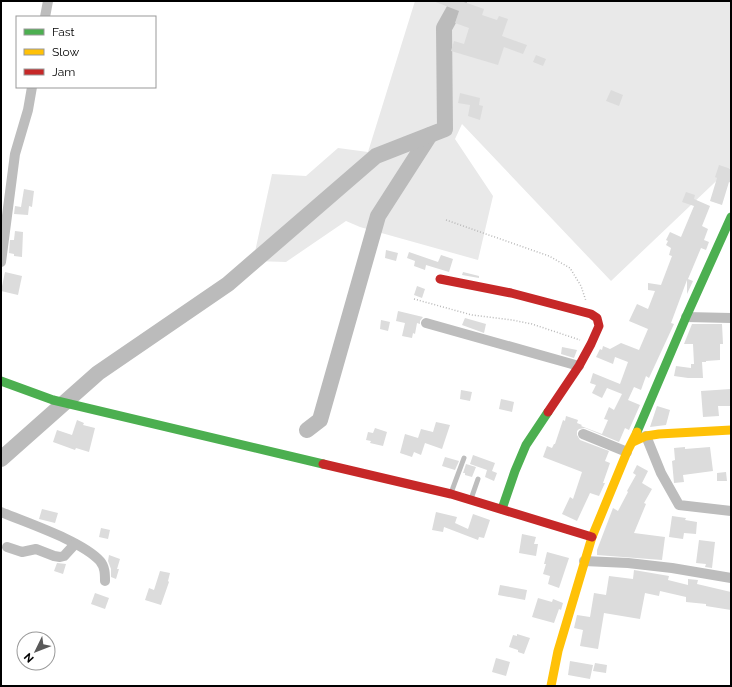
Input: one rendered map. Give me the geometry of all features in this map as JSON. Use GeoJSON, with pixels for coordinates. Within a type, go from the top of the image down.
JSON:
{"type":"FeatureCollection","features":[{"type":"Feature","properties":{"kind":"street"},"geometry":{"type":"LineString","coordinates":[[45,16],[48,1]]}},
{"type":"Feature","properties":{"kind":"street"},"geometry":{"type":"LineString","coordinates":[[1,262],[15,154],[28,110],[32,88]]}},
{"type":"Feature","properties":{"kind":"street"},"geometry":{"type":"LineString","coordinates":[[551,686],[558,651],[592,537],[627,452],[633,442],[686,317],[731,217]]}},
{"type":"Feature","properties":{"kind":"street"},"geometry":{"type":"LineString","coordinates":[[440,279],[511,293],[591,314],[597,318],[599,326],[579,366],[526,446],[515,471],[502,509]]}},
{"type":"Feature","properties":{"kind":"street"},"geometry":{"type":"LineString","coordinates":[[686,317],[731,318]]}},
{"type":"Feature","properties":{"kind":"street"},"geometry":{"type":"LineString","coordinates":[[426,323],[579,366]]}},
{"type":"Feature","properties":{"kind":"street"},"geometry":{"type":"LineString","coordinates":[[1,381],[21,390],[53,400],[451,494],[592,537]]}},
{"type":"Feature","properties":{"kind":"street"},"geometry":{"type":"LineString","coordinates":[[633,442],[646,436],[659,434],[731,430]]}},
{"type":"Feature","properties":{"kind":"street"},"geometry":{"type":"LineString","coordinates":[[583,434],[627,452]]}},
{"type":"Feature","properties":{"kind":"street"},"geometry":{"type":"LineString","coordinates":[[646,436],[661,473],[679,505],[731,511]]}},
{"type":"Feature","properties":{"kind":"street"},"geometry":{"type":"LineString","coordinates":[[1,512],[84,548],[101,561],[105,569],[105,581]]}},
{"type":"Feature","properties":{"kind":"street"},"geometry":{"type":"LineString","coordinates":[[7,547],[22,552],[36,549],[60,557],[64,556],[75,544]]}},
{"type":"Feature","properties":{"kind":"street"},"geometry":{"type":"LineString","coordinates":[[584,561],[628,563],[672,568],[731,578]]}},
{"type":"Feature","properties":{"kind":"lane"},"geometry":{"type":"LineString","coordinates":[[451,494],[464,458]]}},
{"type":"Feature","properties":{"kind":"lane"},"geometry":{"type":"LineString","coordinates":[[471,500],[478,479]]}},
{"type":"Feature","properties":{"kind":"path"},"geometry":{"type":"LineString","coordinates":[[446,220],[549,256],[570,268],[581,286],[591,314]]}},
{"type":"Feature","properties":{"kind":"path"},"geometry":{"type":"LineString","coordinates":[[414,299],[472,314],[532,324],[591,344]]}},
{"type":"Feature","properties":{"kind":"shaded area"},"geometry":{"type":"Polygon","coordinates":[[[415,1],[731,1],[731,167],[611,281],[462,124],[455,139],[493,196],[478,260],[360,227],[346,221],[286,262],[253,261],[272,174],[306,176],[338,148],[368,152],[415,1]]]}},
{"type":"Feature","properties":{"kind":"building"},"geometry":{"type":"Polygon","coordinates":[[[433,1],[461,1],[484,9],[482,15],[497,20],[499,16],[508,19],[502,36],[527,45],[523,54],[504,47],[498,65],[451,51],[454,41],[464,44],[469,28],[455,23],[459,11],[433,1]]]}},
{"type":"Feature","properties":{"kind":"building"},"geometry":{"type":"Polygon","coordinates":[[[536,55],[546,59],[543,66],[533,62],[536,55]]]}},
{"type":"Feature","properties":{"kind":"building"},"geometry":{"type":"Polygon","coordinates":[[[611,90],[623,95],[619,106],[606,101],[611,90]]]}},
{"type":"Feature","properties":{"kind":"building"},"geometry":{"type":"Polygon","coordinates":[[[460,93],[480,98],[479,105],[483,106],[480,120],[468,116],[470,105],[458,103],[460,93]]]}},
{"type":"Feature","properties":{"kind":"building"},"geometry":{"type":"Polygon","coordinates":[[[719,165],[731,169],[731,183],[729,182],[722,205],[710,201],[717,178],[715,177],[719,165]]]}},
{"type":"Feature","properties":{"kind":"building"},"geometry":{"type":"Polygon","coordinates":[[[24,189],[34,191],[32,207],[29,206],[28,215],[14,214],[15,206],[21,207],[24,189]]]}},
{"type":"Feature","properties":{"kind":"building"},"geometry":{"type":"Polygon","coordinates":[[[686,192],[695,195],[694,199],[710,206],[702,226],[708,229],[704,240],[709,242],[706,250],[701,248],[688,279],[693,281],[687,294],[687,280],[671,323],[674,324],[649,378],[646,376],[641,390],[634,387],[628,400],[640,405],[629,430],[625,428],[619,442],[585,428],[577,431],[577,435],[580,440],[609,451],[605,461],[610,463],[603,483],[605,483],[599,496],[590,493],[577,521],[562,514],[570,497],[573,499],[582,472],[543,457],[547,446],[552,448],[555,444],[563,420],[565,421],[566,416],[578,420],[577,423],[582,425],[581,426],[602,434],[608,420],[604,419],[609,407],[614,410],[622,394],[607,388],[602,398],[592,393],[596,385],[590,383],[593,373],[620,384],[628,362],[615,357],[613,364],[596,357],[600,349],[602,350],[603,346],[610,349],[621,343],[639,350],[648,329],[629,321],[637,304],[648,309],[655,291],[648,290],[648,283],[661,285],[672,256],[669,255],[671,248],[666,245],[668,241],[666,240],[670,232],[681,237],[694,206],[682,202],[686,192]]]}},
{"type":"Feature","properties":{"kind":"building"},"geometry":{"type":"Polygon","coordinates":[[[15,231],[23,232],[22,257],[14,256],[14,254],[9,253],[10,240],[14,240],[15,231]]]}},
{"type":"Feature","properties":{"kind":"building"},"geometry":{"type":"Polygon","coordinates":[[[386,250],[398,253],[396,261],[385,258],[386,250]]]}},
{"type":"Feature","properties":{"kind":"building"},"geometry":{"type":"Polygon","coordinates":[[[409,252],[438,262],[441,255],[453,259],[449,272],[426,265],[425,270],[414,266],[415,261],[407,258],[409,252]]]}},
{"type":"Feature","properties":{"kind":"building"},"geometry":{"type":"Polygon","coordinates":[[[5,272],[22,276],[18,295],[1,291],[5,272]]]}},
{"type":"Feature","properties":{"kind":"building"},"geometry":{"type":"Polygon","coordinates":[[[463,272],[479,276],[479,278],[462,275],[463,272]]]}},
{"type":"Feature","properties":{"kind":"building"},"geometry":{"type":"Polygon","coordinates":[[[417,286],[425,289],[422,298],[414,295],[417,286]]]}},
{"type":"Feature","properties":{"kind":"building"},"geometry":{"type":"Polygon","coordinates":[[[398,311],[423,317],[420,324],[417,323],[415,334],[413,333],[412,338],[402,336],[405,323],[396,321],[398,311]]]}},
{"type":"Feature","properties":{"kind":"building"},"geometry":{"type":"Polygon","coordinates":[[[465,318],[486,324],[484,333],[462,325],[465,318]]]}},
{"type":"Feature","properties":{"kind":"building"},"geometry":{"type":"Polygon","coordinates":[[[381,320],[390,322],[388,331],[380,329],[381,320]]]}},
{"type":"Feature","properties":{"kind":"building"},"geometry":{"type":"Polygon","coordinates":[[[692,324],[722,324],[723,344],[720,344],[720,360],[702,362],[703,378],[674,376],[676,366],[691,368],[691,364],[694,364],[693,344],[684,344],[692,324]]]}},
{"type":"Feature","properties":{"kind":"building"},"geometry":{"type":"Polygon","coordinates":[[[562,347],[577,350],[574,358],[561,354],[562,347]]]}},
{"type":"Feature","properties":{"kind":"building"},"geometry":{"type":"Polygon","coordinates":[[[731,389],[731,406],[718,406],[719,416],[703,417],[701,391],[731,389]]]}},
{"type":"Feature","properties":{"kind":"building"},"geometry":{"type":"Polygon","coordinates":[[[461,390],[472,392],[470,401],[460,399],[461,390]]]}},
{"type":"Feature","properties":{"kind":"building"},"geometry":{"type":"Polygon","coordinates":[[[501,399],[514,402],[512,412],[499,409],[501,399]]]}},
{"type":"Feature","properties":{"kind":"building"},"geometry":{"type":"Polygon","coordinates":[[[657,406],[670,410],[666,425],[650,427],[657,406]]]}},
{"type":"Feature","properties":{"kind":"building"},"geometry":{"type":"Polygon","coordinates":[[[77,420],[84,423],[83,425],[95,428],[89,452],[76,448],[75,450],[53,442],[57,430],[72,435],[77,420]]]}},
{"type":"Feature","properties":{"kind":"building"},"geometry":{"type":"Polygon","coordinates":[[[436,422],[450,425],[442,449],[425,443],[421,455],[414,452],[412,457],[400,453],[405,434],[418,438],[421,429],[433,432],[436,422]]]}},
{"type":"Feature","properties":{"kind":"building"},"geometry":{"type":"Polygon","coordinates":[[[375,428],[387,432],[383,446],[370,443],[371,441],[366,440],[368,432],[373,433],[375,428]]]}},
{"type":"Feature","properties":{"kind":"building"},"geometry":{"type":"Polygon","coordinates":[[[685,447],[685,449],[710,447],[713,471],[683,475],[684,482],[674,483],[672,461],[675,460],[674,448],[685,447]]]}},
{"type":"Feature","properties":{"kind":"building"},"geometry":{"type":"Polygon","coordinates":[[[473,455],[495,463],[492,471],[497,473],[494,481],[485,477],[487,470],[470,464],[473,455]]]}},
{"type":"Feature","properties":{"kind":"building"},"geometry":{"type":"Polygon","coordinates":[[[445,457],[459,461],[455,470],[442,466],[445,457]]]}},
{"type":"Feature","properties":{"kind":"building"},"geometry":{"type":"Polygon","coordinates":[[[466,464],[476,467],[472,477],[463,473],[466,464]]]}},
{"type":"Feature","properties":{"kind":"building"},"geometry":{"type":"Polygon","coordinates":[[[637,465],[648,471],[642,483],[652,489],[644,503],[646,504],[634,533],[665,537],[662,560],[597,555],[597,550],[613,508],[618,511],[636,475],[633,473],[637,465]]]}},
{"type":"Feature","properties":{"kind":"building"},"geometry":{"type":"Polygon","coordinates":[[[726,472],[727,481],[717,481],[717,473],[726,472]]]}},
{"type":"Feature","properties":{"kind":"building"},"geometry":{"type":"Polygon","coordinates":[[[42,509],[58,513],[55,523],[39,519],[42,509]]]}},
{"type":"Feature","properties":{"kind":"building"},"geometry":{"type":"Polygon","coordinates":[[[436,512],[457,517],[455,523],[468,529],[473,514],[490,520],[484,538],[479,537],[478,540],[444,527],[443,532],[432,530],[436,512]]]}},
{"type":"Feature","properties":{"kind":"building"},"geometry":{"type":"Polygon","coordinates":[[[672,516],[686,518],[685,520],[697,522],[696,534],[684,533],[683,539],[669,537],[672,516]]]}},
{"type":"Feature","properties":{"kind":"building"},"geometry":{"type":"Polygon","coordinates":[[[101,528],[110,530],[108,539],[99,537],[101,528]]]}},
{"type":"Feature","properties":{"kind":"building"},"geometry":{"type":"Polygon","coordinates":[[[522,534],[536,537],[534,544],[538,544],[536,556],[519,553],[522,534]]]}},
{"type":"Feature","properties":{"kind":"building"},"geometry":{"type":"Polygon","coordinates":[[[699,540],[715,542],[712,568],[705,567],[706,564],[696,563],[699,540]]]}},
{"type":"Feature","properties":{"kind":"building"},"geometry":{"type":"Polygon","coordinates":[[[547,552],[569,558],[559,588],[548,584],[550,576],[543,574],[547,552]]]}},
{"type":"Feature","properties":{"kind":"building"},"geometry":{"type":"Polygon","coordinates":[[[109,555],[120,559],[116,579],[111,577],[111,569],[108,561],[109,555]]]}},
{"type":"Feature","properties":{"kind":"building"},"geometry":{"type":"Polygon","coordinates":[[[57,563],[66,564],[63,574],[54,571],[57,563]]]}},
{"type":"Feature","properties":{"kind":"building"},"geometry":{"type":"Polygon","coordinates":[[[634,570],[669,576],[668,580],[688,585],[688,579],[698,580],[697,584],[731,592],[731,610],[706,606],[706,604],[686,602],[686,597],[660,591],[659,596],[645,593],[640,619],[604,613],[598,649],[580,646],[583,630],[574,628],[577,615],[590,617],[594,593],[606,595],[609,576],[633,579],[634,570]]]}},
{"type":"Feature","properties":{"kind":"building"},"geometry":{"type":"Polygon","coordinates":[[[160,571],[170,573],[169,582],[161,605],[145,600],[149,588],[154,590],[160,571]]]}},
{"type":"Feature","properties":{"kind":"building"},"geometry":{"type":"Polygon","coordinates":[[[500,585],[527,590],[525,600],[498,595],[500,585]]]}},
{"type":"Feature","properties":{"kind":"building"},"geometry":{"type":"Polygon","coordinates":[[[95,593],[109,598],[105,609],[91,604],[95,593]]]}},
{"type":"Feature","properties":{"kind":"building"},"geometry":{"type":"Polygon","coordinates":[[[538,598],[552,602],[553,599],[563,603],[554,623],[532,617],[538,598]]]}},
{"type":"Feature","properties":{"kind":"building"},"geometry":{"type":"Polygon","coordinates":[[[517,634],[530,638],[524,654],[509,647],[513,635],[517,636],[517,634]]]}},
{"type":"Feature","properties":{"kind":"building"},"geometry":{"type":"Polygon","coordinates":[[[496,658],[510,662],[506,676],[492,672],[496,658]]]}},
{"type":"Feature","properties":{"kind":"building"},"geometry":{"type":"Polygon","coordinates":[[[570,661],[593,665],[590,679],[568,675],[570,661]]]}},
{"type":"Feature","properties":{"kind":"building"},"geometry":{"type":"Polygon","coordinates":[[[595,663],[607,665],[606,673],[593,671],[595,663]]]}},
{"type":"Feature","properties":{"kind":"waterway"},"geometry":{"type":"LineString","coordinates":[[1,459],[98,373],[228,284],[376,156],[445,129],[444,28],[459,1]]}},
{"type":"Feature","properties":{"kind":"waterway"},"geometry":{"type":"LineString","coordinates":[[307,430],[320,420],[378,216],[430,135]]}},
{"type":"Feature","properties":{"kind":"traffic: fast"},"geometry":{"type":"LineString","coordinates":[[637,432],[731,217]]}},
{"type":"Feature","properties":{"kind":"traffic: fast"},"geometry":{"type":"LineString","coordinates":[[1,381],[53,400],[323,464]]}},
{"type":"Feature","properties":{"kind":"traffic: fast"},"geometry":{"type":"LineString","coordinates":[[502,509],[526,445],[548,412]]}},
{"type":"Feature","properties":{"kind":"traffic: slow"},"geometry":{"type":"LineString","coordinates":[[633,442],[646,436],[659,434],[731,430]]}},
{"type":"Feature","properties":{"kind":"traffic: slow"},"geometry":{"type":"LineString","coordinates":[[551,686],[558,651],[592,537],[627,452],[637,432]]}},
{"type":"Feature","properties":{"kind":"traffic: jam"},"geometry":{"type":"LineString","coordinates":[[440,279],[511,293],[591,314],[597,318],[599,326],[591,344],[579,366],[548,412]]}},
{"type":"Feature","properties":{"kind":"traffic: jam"},"geometry":{"type":"LineString","coordinates":[[323,464],[451,494],[592,537]]}}]}
